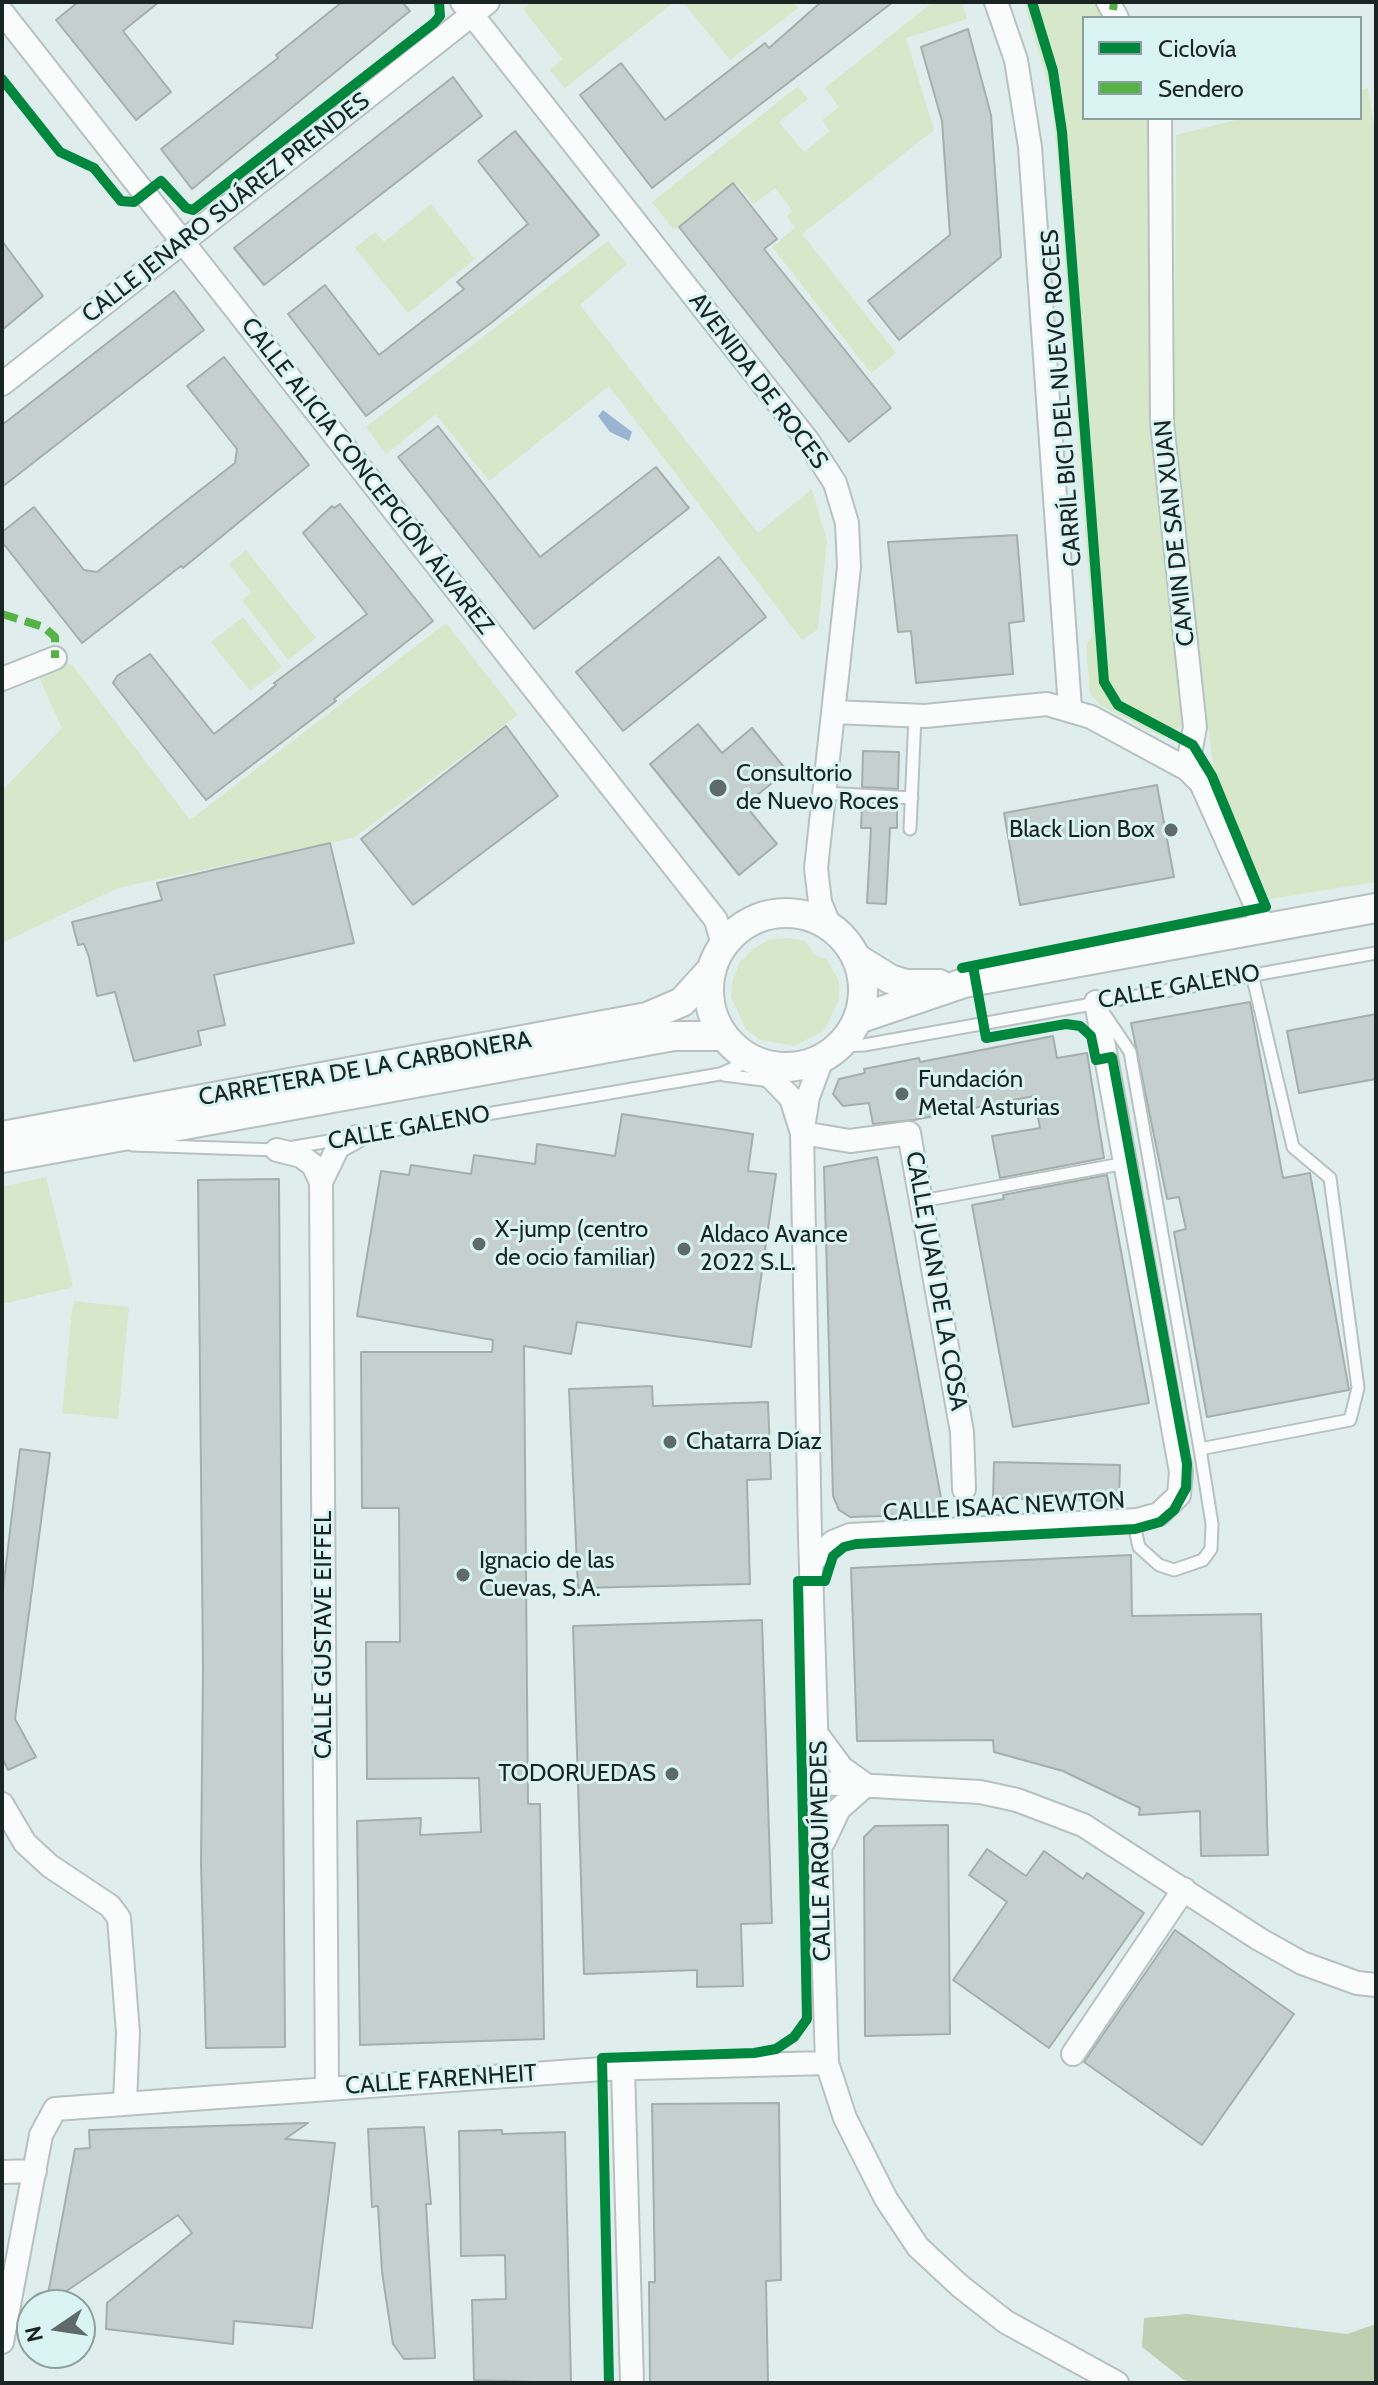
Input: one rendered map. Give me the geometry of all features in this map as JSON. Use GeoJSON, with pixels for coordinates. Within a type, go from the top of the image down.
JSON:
{"type":"FeatureCollection","features":[{"type":"Feature","properties":{"kind":"street"},"geometry":{"type":"LineString","coordinates":[[996,2],[1016,60],[1030,147],[1070,708]]}},
{"type":"Feature","properties":{"kind":"street","name":"CALLE JENARO SUÁREZ PRENDES"},"geometry":{"type":"LineString","coordinates":[[2,384],[474,6]]}},
{"type":"Feature","properties":{"kind":"street","name":"AVENIDA DE ROCES"},"geometry":{"type":"LineString","coordinates":[[474,6],[798,428],[835,483],[847,523],[849,567],[816,886],[830,927]]}},
{"type":"Feature","properties":{"kind":"street","name":"CALLE ALICIA CONCEPCIÓN ÁLVAREZ"},"geometry":{"type":"LineString","coordinates":[[2,12],[716,920],[717,957]]}},
{"type":"Feature","properties":{"kind":"street","name":"CAMIN DE SAN XUAN"},"geometry":{"type":"LineString","coordinates":[[1160,120],[1162,423],[1195,727],[1187,769]]}},
{"type":"Feature","properties":{"kind":"street"},"geometry":{"type":"LineString","coordinates":[[2,679],[55,658]]}},
{"type":"Feature","properties":{"kind":"street"},"geometry":{"type":"LineString","coordinates":[[834,712],[915,716],[1019,705],[1047,704],[1070,708],[1187,769],[1211,799],[1256,906],[1262,929]]}},
{"type":"Feature","properties":{"kind":"street"},"geometry":{"type":"LineString","coordinates":[[858,1019],[964,983],[1376,908]]}},
{"type":"Feature","properties":{"kind":"street"},"geometry":{"type":"LineString","coordinates":[[831,1053],[799,1067],[762,1068],[723,1036],[713,1015],[709,992],[717,957],[745,925],[773,914],[803,915],[830,927],[856,958],[876,972],[906,984],[964,983]]}},
{"type":"Feature","properties":{"kind":"street","name":"CARRETERA DE LA CARBONERA"},"geometry":{"type":"LineString","coordinates":[[2,1136],[647,1017],[682,1002],[717,957]]}},
{"type":"Feature","properties":{"kind":"street"},"geometry":{"type":"LineString","coordinates":[[802,1133],[808,1097],[831,1053],[858,1019],[863,988],[856,958]]}},
{"type":"Feature","properties":{"kind":"street","name":"CALLE ISAAC NEWTON"},"geometry":{"type":"LineString","coordinates":[[811,1562],[833,1542],[850,1535],[1133,1520],[1159,1514],[1179,1495],[1181,1472],[1096,1002]]}},
{"type":"Feature","properties":{"kind":"street","name":"CARRETERA DE LA CARBONERA"},"geometry":{"type":"LineString","coordinates":[[2,1158],[674,1036],[723,1036]]}},
{"type":"Feature","properties":{"kind":"street","name":"CALLE ARQUÍMEDES"},"geometry":{"type":"LineString","coordinates":[[762,1068],[791,1098],[802,1133],[809,1505],[821,1783],[827,2063],[845,2118],[886,2199],[918,2247],[960,2286],[1006,2322],[1109,2381]]}},
{"type":"Feature","properties":{"kind":"street","name":"CALLE JUAN DE LA COSA"},"geometry":{"type":"LineString","coordinates":[[802,1133],[850,1141],[909,1133],[962,1432],[964,1489]]}},
{"type":"Feature","properties":{"kind":"street","name":"CALLE GUSTAVE EIFFEL"},"geometry":{"type":"LineString","coordinates":[[327,2088],[321,1182],[338,1147],[356,1137]]}},
{"type":"Feature","properties":{"kind":"street"},"geometry":{"type":"LineString","coordinates":[[277,1150],[301,1156],[313,1165],[321,1182]]}},
{"type":"Feature","properties":{"kind":"street","name":"CALLE ISAAC NEWTON"},"geometry":{"type":"LineString","coordinates":[[809,1505],[822,1520],[850,1535]]}},
{"type":"Feature","properties":{"kind":"street"},"geometry":{"type":"LineString","coordinates":[[819,1737],[842,1768],[866,1785]]}},
{"type":"Feature","properties":{"kind":"street"},"geometry":{"type":"LineString","coordinates":[[821,1783],[980,1792],[1017,1800],[1083,1825],[1259,1939],[1302,1963],[1357,1983],[1376,1985]]}},
{"type":"Feature","properties":{"kind":"street"},"geometry":{"type":"LineString","coordinates":[[821,1847],[839,1809],[866,1785]]}},
{"type":"Feature","properties":{"kind":"street"},"geometry":{"type":"LineString","coordinates":[[2,1804],[25,1843],[50,1866],[110,1906],[119,1918],[128,2033],[125,2103]]}},
{"type":"Feature","properties":{"kind":"street"},"geometry":{"type":"LineString","coordinates":[[1073,2054],[1184,1889]]}},
{"type":"Feature","properties":{"kind":"street","name":"CALLE FARENHEIT"},"geometry":{"type":"LineString","coordinates":[[35,2171],[41,2135],[55,2109],[623,2069],[827,2063]]}},
{"type":"Feature","properties":{"kind":"street"},"geometry":{"type":"LineString","coordinates":[[623,2069],[632,2383]]}},
{"type":"Feature","properties":{"kind":"street"},"geometry":{"type":"LineString","coordinates":[[2,2172],[35,2171],[2,2342]]}},
{"type":"Feature","properties":{"kind":"lane"},"geometry":{"type":"LineString","coordinates":[[910,829],[915,716]]}},
{"type":"Feature","properties":{"kind":"lane"},"geometry":{"type":"LineString","coordinates":[[824,793],[912,798]]}},
{"type":"Feature","properties":{"kind":"lane","name":"CALLE GALENO"},"geometry":{"type":"LineString","coordinates":[[831,1053],[1376,953]]}},
{"type":"Feature","properties":{"kind":"lane"},"geometry":{"type":"LineString","coordinates":[[1200,1449],[1350,1420],[1358,1388],[1330,1178],[1293,1147],[1252,974]]}},
{"type":"Feature","properties":{"kind":"lane"},"geometry":{"type":"LineString","coordinates":[[1096,1002],[1130,1052],[1200,1449],[1212,1524],[1211,1549],[1203,1560],[1174,1570],[1159,1565],[1139,1547],[1133,1520]]}},
{"type":"Feature","properties":{"kind":"lane","name":"CALLE GALENO"},"geometry":{"type":"LineString","coordinates":[[720,1074],[762,1068]]}},
{"type":"Feature","properties":{"kind":"lane","name":"CALLE GALENO"},"geometry":{"type":"LineString","coordinates":[[95,1141],[277,1150],[762,1068]]}},
{"type":"Feature","properties":{"kind":"lane"},"geometry":{"type":"LineString","coordinates":[[922,1201],[1126,1163]]}},
{"type":"Feature","properties":{"kind":"green space"},"geometry":{"type":"Polygon","coordinates":[[[532,2],[674,2],[565,88],[550,70],[562,59],[523,9],[532,2]]]}},
{"type":"Feature","properties":{"kind":"green space"},"geometry":{"type":"Polygon","coordinates":[[[683,2],[794,2],[798,8],[730,60],[683,2]]]}},
{"type":"Feature","properties":{"kind":"green space"},"geometry":{"type":"Polygon","coordinates":[[[933,2],[962,2],[967,19],[906,38],[934,130],[802,234],[896,353],[871,373],[772,247],[795,228],[787,217],[792,210],[775,188],[754,204],[735,182],[674,230],[652,202],[798,86],[808,99],[779,122],[804,152],[830,131],[822,120],[839,107],[825,88],[933,2]]]}},
{"type":"Feature","properties":{"kind":"green space"},"geometry":{"type":"Polygon","coordinates":[[[1024,2],[1096,2],[1103,16],[1082,16],[1082,120],[1150,120],[1151,419],[1185,724],[1164,738],[1100,705],[1090,694],[1086,646],[1093,635],[1051,94],[1024,2]]]}},
{"type":"Feature","properties":{"kind":"green space"},"geometry":{"type":"Polygon","coordinates":[[[1368,88],[1376,137],[1376,882],[1269,899],[1214,772],[1174,454],[1176,135],[1236,120],[1362,120],[1362,90],[1368,88]]]}},
{"type":"Feature","properties":{"kind":"green space"},"geometry":{"type":"Polygon","coordinates":[[[431,204],[475,259],[408,313],[355,248],[375,232],[384,242],[431,204]]]}},
{"type":"Feature","properties":{"kind":"green space"},"geometry":{"type":"Polygon","coordinates":[[[608,241],[627,264],[580,305],[758,533],[812,489],[827,541],[818,629],[802,640],[609,386],[489,481],[436,414],[386,454],[366,427],[608,241]]]}},
{"type":"Feature","properties":{"kind":"green space"},"geometry":{"type":"Polygon","coordinates":[[[246,550],[316,638],[288,660],[242,600],[251,592],[229,564],[246,550]]]}},
{"type":"Feature","properties":{"kind":"green space"},"geometry":{"type":"Polygon","coordinates":[[[243,617],[282,667],[250,691],[211,642],[243,617]]]}},
{"type":"Feature","properties":{"kind":"green space"},"geometry":{"type":"Polygon","coordinates":[[[446,623],[518,715],[355,837],[118,888],[2,943],[2,791],[62,728],[34,666],[55,658],[73,666],[190,820],[446,623]]]}},
{"type":"Feature","properties":{"kind":"green space"},"geometry":{"type":"Polygon","coordinates":[[[787,938],[805,941],[817,957],[826,958],[839,981],[839,999],[825,1030],[794,1046],[760,1040],[746,1029],[731,997],[733,979],[740,962],[753,949],[769,940],[787,938]]]}},
{"type":"Feature","properties":{"kind":"green space"},"geometry":{"type":"Polygon","coordinates":[[[46,1177],[73,1287],[2,1304],[2,1187],[46,1177]]]}},
{"type":"Feature","properties":{"kind":"green space"},"geometry":{"type":"Polygon","coordinates":[[[73,1301],[129,1307],[118,1419],[62,1413],[73,1301]]]}},
{"type":"Feature","properties":{"kind":"green space"},"geometry":{"type":"Polygon","coordinates":[[[1187,2314],[1347,2334],[1376,2324],[1376,2383],[1196,2383],[1184,2380],[1142,2347],[1144,2318],[1187,2314]]]}},
{"type":"Feature","properties":{"kind":"water"},"geometry":{"type":"Polygon","coordinates":[[[603,410],[632,432],[629,441],[610,432],[598,416],[603,410]]]}},
{"type":"Feature","properties":{"kind":"building"},"geometry":{"type":"Polygon","coordinates":[[[78,2],[159,2],[123,31],[171,92],[136,120],[56,20],[78,2]]]}},
{"type":"Feature","properties":{"kind":"building"},"geometry":{"type":"Polygon","coordinates":[[[342,2],[402,2],[410,11],[192,189],[161,149],[278,58],[276,55],[342,2]]]}},
{"type":"Feature","properties":{"kind":"building"},"geometry":{"type":"Polygon","coordinates":[[[821,2],[893,2],[652,188],[580,95],[621,63],[665,120],[765,43],[769,48],[821,2]]]}},
{"type":"Feature","properties":{"kind":"building"},"geometry":{"type":"Polygon","coordinates":[[[968,29],[991,115],[1001,257],[899,340],[868,301],[950,235],[942,121],[921,47],[968,29]]]}},
{"type":"Feature","properties":{"kind":"building"},"geometry":{"type":"Polygon","coordinates":[[[453,77],[482,116],[264,285],[234,248],[453,77]]]}},
{"type":"Feature","properties":{"kind":"building"},"geometry":{"type":"Polygon","coordinates":[[[515,131],[599,235],[491,323],[366,416],[288,314],[325,285],[379,355],[464,289],[457,282],[528,224],[478,161],[515,131]]]}},
{"type":"Feature","properties":{"kind":"building"},"geometry":{"type":"Polygon","coordinates":[[[733,183],[777,239],[764,249],[891,408],[849,442],[679,227],[733,183]]]}},
{"type":"Feature","properties":{"kind":"building"},"geometry":{"type":"Polygon","coordinates":[[[2,241],[43,296],[2,330],[2,241]]]}},
{"type":"Feature","properties":{"kind":"building"},"geometry":{"type":"Polygon","coordinates":[[[174,291],[204,330],[2,487],[2,425],[174,291]]]}},
{"type":"Feature","properties":{"kind":"building"},"geometry":{"type":"Polygon","coordinates":[[[224,357],[309,465],[183,568],[181,566],[82,643],[2,542],[2,532],[34,507],[84,570],[97,572],[235,463],[237,449],[187,386],[224,357]]]}},
{"type":"Feature","properties":{"kind":"building"},"geometry":{"type":"Polygon","coordinates":[[[438,426],[540,557],[656,467],[689,508],[534,629],[398,457],[438,426]]]}},
{"type":"Feature","properties":{"kind":"building"},"geometry":{"type":"Polygon","coordinates":[[[340,504],[433,621],[334,699],[336,701],[206,800],[113,683],[117,676],[150,654],[214,734],[276,685],[274,683],[367,614],[303,533],[332,506],[334,508],[340,504]]]}},
{"type":"Feature","properties":{"kind":"building"},"geometry":{"type":"Polygon","coordinates":[[[1017,535],[1024,621],[1009,623],[1013,674],[916,683],[911,631],[898,632],[888,542],[1017,535]]]}},
{"type":"Feature","properties":{"kind":"building"},"geometry":{"type":"Polygon","coordinates":[[[719,557],[766,617],[623,731],[576,672],[719,557]]]}},
{"type":"Feature","properties":{"kind":"building","name":"Consultorio de Nuevo Roces"},"geometry":{"type":"Polygon","coordinates":[[[698,724],[722,753],[752,728],[787,771],[745,805],[777,844],[739,875],[650,764],[698,724]]]}},
{"type":"Feature","properties":{"kind":"building"},"geometry":{"type":"Polygon","coordinates":[[[506,726],[558,796],[413,905],[361,839],[506,726]]]}},
{"type":"Feature","properties":{"kind":"building"},"geometry":{"type":"Polygon","coordinates":[[[863,751],[899,752],[898,789],[862,787],[863,751]]]}},
{"type":"Feature","properties":{"kind":"building"},"geometry":{"type":"Polygon","coordinates":[[[1157,785],[1174,877],[1020,905],[1004,813],[1157,785]]]}},
{"type":"Feature","properties":{"kind":"building"},"geometry":{"type":"Polygon","coordinates":[[[862,804],[897,806],[897,828],[890,828],[886,904],[867,903],[871,828],[861,828],[862,804]]]}},
{"type":"Feature","properties":{"kind":"building"},"geometry":{"type":"Polygon","coordinates":[[[330,843],[354,943],[214,975],[225,1025],[198,1031],[201,1045],[134,1061],[115,992],[97,996],[89,957],[84,944],[78,945],[72,922],[162,900],[157,883],[330,843]]]}},
{"type":"Feature","properties":{"kind":"building"},"geometry":{"type":"Polygon","coordinates":[[[1250,1002],[1283,1178],[1310,1173],[1349,1390],[1207,1417],[1174,1232],[1186,1229],[1179,1197],[1167,1199],[1131,1023],[1250,1002]]]}},
{"type":"Feature","properties":{"kind":"building"},"geometry":{"type":"Polygon","coordinates":[[[1376,1014],[1376,1079],[1299,1093],[1287,1031],[1376,1014]]]}},
{"type":"Feature","properties":{"kind":"building"},"geometry":{"type":"Polygon","coordinates":[[[1053,1036],[1057,1058],[1087,1053],[1104,1158],[1000,1178],[992,1136],[1040,1128],[1034,1096],[914,1120],[873,1124],[869,1103],[843,1106],[833,1094],[839,1079],[865,1073],[864,1069],[919,1058],[920,1062],[1053,1036]]]}},
{"type":"Feature","properties":{"kind":"building"},"geometry":{"type":"Polygon","coordinates":[[[622,1114],[753,1134],[748,1171],[776,1174],[751,1347],[577,1322],[571,1354],[524,1346],[528,1804],[540,1804],[544,2039],[360,2045],[357,1821],[421,1818],[420,1835],[481,1832],[479,1778],[367,1779],[366,1642],[400,1642],[399,1508],[362,1508],[361,1352],[492,1352],[493,1340],[357,1316],[381,1171],[409,1175],[411,1165],[471,1174],[474,1155],[535,1164],[537,1144],[615,1156],[622,1114]]]}},
{"type":"Feature","properties":{"kind":"building"},"geometry":{"type":"Polygon","coordinates":[[[877,1157],[944,1514],[850,1517],[839,1510],[833,1496],[824,1167],[877,1157]]]}},
{"type":"Feature","properties":{"kind":"building"},"geometry":{"type":"Polygon","coordinates":[[[1107,1175],[1149,1403],[1013,1427],[972,1205],[1004,1199],[1003,1195],[1107,1175]]]}},
{"type":"Feature","properties":{"kind":"building"},"geometry":{"type":"Polygon","coordinates":[[[279,1179],[285,2047],[206,2048],[201,1863],[203,1669],[198,1180],[279,1179]]]}},
{"type":"Feature","properties":{"kind":"building"},"geometry":{"type":"Polygon","coordinates":[[[652,1386],[653,1406],[768,1402],[771,1479],[747,1480],[750,1584],[578,1588],[569,1389],[652,1386]]]}},
{"type":"Feature","properties":{"kind":"building"},"geometry":{"type":"Polygon","coordinates":[[[20,1449],[50,1453],[15,1719],[36,1757],[8,1770],[2,1757],[2,1597],[20,1449]]]}},
{"type":"Feature","properties":{"kind":"building"},"geometry":{"type":"Polygon","coordinates":[[[994,1462],[1120,1465],[1119,1501],[993,1498],[994,1462]]]}},
{"type":"Feature","properties":{"kind":"building"},"geometry":{"type":"Polygon","coordinates":[[[1131,1555],[1132,1616],[1261,1614],[1268,1855],[1201,1856],[1200,1811],[1139,1815],[1140,1808],[1063,1771],[994,1752],[993,1740],[857,1741],[851,1568],[1131,1555]]]}},
{"type":"Feature","properties":{"kind":"building","name":"TODORUEDAS"},"geometry":{"type":"Polygon","coordinates":[[[762,1620],[772,1923],[741,1924],[743,1986],[697,1987],[697,1970],[584,1974],[573,1626],[762,1620]]]}},
{"type":"Feature","properties":{"kind":"building"},"geometry":{"type":"Polygon","coordinates":[[[948,1825],[950,2034],[865,2036],[864,1837],[875,1826],[948,1825]]]}},
{"type":"Feature","properties":{"kind":"building"},"geometry":{"type":"Polygon","coordinates":[[[987,1849],[1026,1876],[1044,1851],[1083,1879],[1087,1873],[1144,1913],[1049,2048],[953,1980],[1007,1902],[969,1875],[987,1849]]]}},
{"type":"Feature","properties":{"kind":"building"},"geometry":{"type":"Polygon","coordinates":[[[1175,1930],[1294,2014],[1202,2145],[1084,2062],[1175,1930]]]}},
{"type":"Feature","properties":{"kind":"building"},"geometry":{"type":"Polygon","coordinates":[[[779,2103],[781,2280],[766,2281],[768,2383],[650,2383],[649,2282],[655,2282],[652,2104],[779,2103]]]}},
{"type":"Feature","properties":{"kind":"building"},"geometry":{"type":"Polygon","coordinates":[[[308,2123],[285,2139],[335,2143],[312,2328],[234,2321],[233,2344],[106,2329],[107,2303],[192,2233],[178,2215],[69,2289],[49,2289],[75,2149],[90,2148],[89,2130],[308,2123]]]}},
{"type":"Feature","properties":{"kind":"building"},"geometry":{"type":"Polygon","coordinates":[[[424,2127],[431,2204],[426,2204],[435,2358],[404,2359],[393,2344],[382,2272],[378,2206],[372,2207],[368,2129],[424,2127]]]}},
{"type":"Feature","properties":{"kind":"building"},"geometry":{"type":"Polygon","coordinates":[[[502,2130],[502,2134],[565,2132],[571,2383],[474,2380],[472,2300],[506,2299],[505,2255],[461,2256],[459,2131],[502,2130]]]}},
{"type":"Feature","properties":{"kind":"marked path"},"geometry":{"type":"LineString","coordinates":[[1113,10],[1114,2]]}},
{"type":"Feature","properties":{"kind":"marked path"},"geometry":{"type":"LineString","coordinates":[[2,614],[44,627],[55,637],[55,658]]}},
{"type":"Feature","properties":{"kind":"cycle path"},"geometry":{"type":"LineString","coordinates":[[2,79],[60,152],[94,168],[121,201],[134,202],[161,181],[186,208],[193,210],[434,23],[440,16],[439,2]]}},
{"type":"Feature","properties":{"kind":"cycle path","name":"CARRÍL BICI DEL NUEVO ROCES"},"geometry":{"type":"LineString","coordinates":[[962,968],[1266,907],[1212,776],[1193,745],[1118,705],[1104,682],[1062,132],[1053,71],[1032,2]]}},
{"type":"Feature","properties":{"kind":"cycle path"},"geometry":{"type":"LineString","coordinates":[[609,2383],[602,2058],[754,2053],[776,2049],[794,2037],[807,2019],[798,1581],[825,1581],[833,1556],[844,1547],[856,1544],[1135,1529],[1160,1522],[1174,1510],[1186,1488],[1187,1464],[1112,1057],[1096,1060],[1091,1036],[1080,1026],[1066,1024],[986,1038],[973,966]]}},
{"type":"Feature","properties":{"kind":"place","name":"Consultorio de Nuevo Roces"},"geometry":{"type":"Point","coordinates":[718,788]}},
{"type":"Feature","properties":{"kind":"place","name":"Black Lion Box"},"geometry":{"type":"Point","coordinates":[1171,830]}},
{"type":"Feature","properties":{"kind":"place","name":"Fundación Metal Asturias"},"geometry":{"type":"Point","coordinates":[902,1094]}},
{"type":"Feature","properties":{"kind":"place","name":"X-jump (centro de ocio familiar)"},"geometry":{"type":"Point","coordinates":[479,1244]}},
{"type":"Feature","properties":{"kind":"place","name":"Aldaco Avance 2022 S.L."},"geometry":{"type":"Point","coordinates":[684,1249]}},
{"type":"Feature","properties":{"kind":"place","name":"Chatarra Díaz"},"geometry":{"type":"Point","coordinates":[670,1442]}},
{"type":"Feature","properties":{"kind":"place","name":"Ignacio de las Cuevas, S.A."},"geometry":{"type":"Point","coordinates":[463,1575]}},
{"type":"Feature","properties":{"kind":"place","name":"TODORUEDAS"},"geometry":{"type":"Point","coordinates":[672,1774]}}]}
